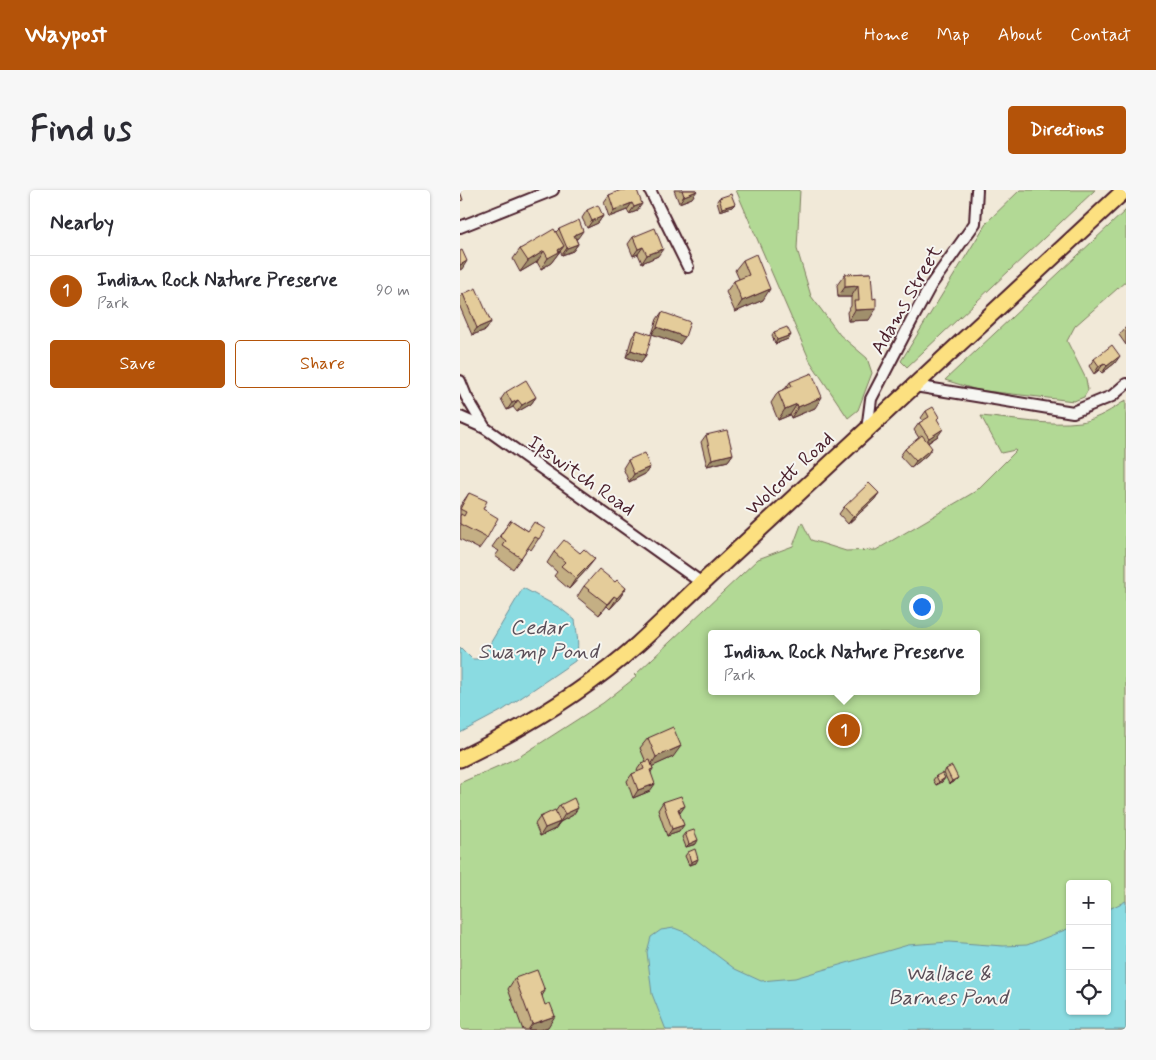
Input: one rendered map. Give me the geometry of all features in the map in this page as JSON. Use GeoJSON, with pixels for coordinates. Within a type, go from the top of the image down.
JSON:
{"type":"FeatureCollection","features":[{"type":"Feature","properties":{"kind":"main road","name":"Wolcott Road"},"geometry":{"type":"LineString","coordinates":[[460,759],[523,726],[587,685],[639,644],[702,583],[1125,190]]}},
{"type":"Feature","properties":{"kind":"street"},"geometry":{"type":"LineString","coordinates":[[460,226],[553,190]]}},
{"type":"Feature","properties":{"kind":"street"},"geometry":{"type":"LineString","coordinates":[[650,190],[688,267]]}},
{"type":"Feature","properties":{"kind":"street","name":"Adams Street"},"geometry":{"type":"LineString","coordinates":[[867,430],[871,399],[912,320],[931,285],[975,223],[977,190]]}},
{"type":"Feature","properties":{"kind":"street","name":"Ipswitch Road"},"geometry":{"type":"LineString","coordinates":[[460,381],[466,396],[485,428],[702,583]]}},
{"type":"Feature","properties":{"kind":"street"},"geometry":{"type":"LineString","coordinates":[[915,386],[1073,412],[1112,396],[1126,384]]}},
{"type":"Feature","properties":{"kind":"street"},"geometry":{"type":"LineString","coordinates":[[460,417],[485,428]]}},
{"type":"Feature","properties":{"kind":"green space"},"geometry":{"type":"Polygon","coordinates":[[[736,190],[800,190],[797,249],[811,296],[840,335],[867,358],[872,373],[858,410],[848,418],[810,361],[736,190]]]}},
{"type":"Feature","properties":{"kind":"green space"},"geometry":{"type":"Polygon","coordinates":[[[1020,190],[1095,190],[907,367],[901,361],[987,222],[1020,190]]]}},
{"type":"Feature","properties":{"kind":"green space"},"geometry":{"type":"Polygon","coordinates":[[[1126,210],[1126,281],[1075,326],[1067,341],[1086,379],[1088,390],[1084,397],[1074,401],[977,390],[945,380],[1126,210]]]}},
{"type":"Feature","properties":{"kind":"green space"},"geometry":{"type":"Polygon","coordinates":[[[1126,400],[1126,1030],[460,1030],[460,783],[519,757],[603,703],[636,677],[635,675],[758,559],[793,546],[802,522],[811,540],[846,551],[876,550],[976,491],[1016,451],[1001,453],[981,416],[1044,423],[1069,423],[1087,421],[1126,400]]]}},
{"type":"Feature","properties":{"kind":"water","name":"Cedar Swamp Pond"},"geometry":{"type":"Polygon","coordinates":[[[523,588],[560,608],[575,620],[578,646],[575,661],[503,710],[460,733],[460,647],[472,659],[481,659],[523,588]]]}},
{"type":"Feature","properties":{"kind":"water","name":"Wallace & Barnes Pond"},"geometry":{"type":"Polygon","coordinates":[[[1126,901],[1126,1030],[666,1030],[652,994],[647,952],[651,937],[661,930],[674,928],[687,933],[735,969],[761,981],[795,978],[908,945],[949,942],[1003,946],[1027,945],[1066,930],[1066,1015],[1111,1015],[1111,908],[1126,901]]]}},
{"type":"Feature","properties":{"kind":"building"},"geometry":{"type":"Polygon","coordinates":[[[621,190],[637,190],[642,204],[634,207],[632,203],[614,210],[609,195],[621,190]]]}},
{"type":"Feature","properties":{"kind":"building"},"geometry":{"type":"Polygon","coordinates":[[[682,190],[696,190],[697,191],[684,196],[682,190]]]}},
{"type":"Feature","properties":{"kind":"building"},"geometry":{"type":"Polygon","coordinates":[[[731,194],[735,204],[722,208],[719,198],[731,194]]]}},
{"type":"Feature","properties":{"kind":"building"},"geometry":{"type":"Polygon","coordinates":[[[598,205],[603,216],[592,221],[587,210],[598,205]]]}},
{"type":"Feature","properties":{"kind":"building"},"geometry":{"type":"Polygon","coordinates":[[[579,220],[583,231],[574,235],[578,244],[567,248],[559,229],[579,220]]]}},
{"type":"Feature","properties":{"kind":"building"},"geometry":{"type":"Polygon","coordinates":[[[655,228],[663,249],[647,255],[643,247],[638,249],[633,237],[655,228]]]}},
{"type":"Feature","properties":{"kind":"building"},"geometry":{"type":"Polygon","coordinates":[[[554,229],[564,246],[558,250],[559,252],[548,258],[544,251],[528,261],[520,249],[554,229]]]}},
{"type":"Feature","properties":{"kind":"building"},"geometry":{"type":"Polygon","coordinates":[[[462,250],[467,261],[460,265],[460,251],[462,250]]]}},
{"type":"Feature","properties":{"kind":"building"},"geometry":{"type":"Polygon","coordinates":[[[756,254],[770,289],[742,301],[734,281],[749,275],[743,260],[756,254]]]}},
{"type":"Feature","properties":{"kind":"building"},"geometry":{"type":"Polygon","coordinates":[[[871,273],[873,299],[876,298],[876,309],[855,310],[854,301],[859,301],[858,286],[845,287],[845,274],[871,273]]]}},
{"type":"Feature","properties":{"kind":"building"},"geometry":{"type":"Polygon","coordinates":[[[476,288],[491,322],[477,328],[463,294],[476,288]]]}},
{"type":"Feature","properties":{"kind":"building"},"geometry":{"type":"Polygon","coordinates":[[[662,312],[690,322],[685,337],[657,327],[662,312]]]}},
{"type":"Feature","properties":{"kind":"building"},"geometry":{"type":"Polygon","coordinates":[[[787,327],[791,335],[777,340],[774,332],[787,327]]]}},
{"type":"Feature","properties":{"kind":"building"},"geometry":{"type":"Polygon","coordinates":[[[637,330],[652,335],[646,355],[631,350],[637,330]]]}},
{"type":"Feature","properties":{"kind":"building"},"geometry":{"type":"Polygon","coordinates":[[[1112,345],[1120,356],[1107,366],[1104,363],[1099,366],[1094,359],[1112,345]]]}},
{"type":"Feature","properties":{"kind":"building"},"geometry":{"type":"Polygon","coordinates":[[[812,373],[822,397],[798,407],[797,404],[785,409],[778,392],[792,386],[790,382],[812,373]]]}},
{"type":"Feature","properties":{"kind":"building"},"geometry":{"type":"Polygon","coordinates":[[[526,380],[536,397],[522,405],[518,400],[512,403],[506,392],[526,380]]]}},
{"type":"Feature","properties":{"kind":"building"},"geometry":{"type":"Polygon","coordinates":[[[933,407],[943,429],[929,438],[919,423],[929,417],[926,411],[933,407]]]}},
{"type":"Feature","properties":{"kind":"building"},"geometry":{"type":"Polygon","coordinates":[[[727,430],[733,454],[712,459],[706,435],[727,430]]]}},
{"type":"Feature","properties":{"kind":"building"},"geometry":{"type":"Polygon","coordinates":[[[922,435],[932,448],[916,461],[905,449],[922,435]]]}},
{"type":"Feature","properties":{"kind":"building"},"geometry":{"type":"Polygon","coordinates":[[[644,453],[650,467],[634,474],[628,460],[644,453]]]}},
{"type":"Feature","properties":{"kind":"building"},"geometry":{"type":"Polygon","coordinates":[[[869,483],[879,493],[853,517],[844,507],[869,483]]]}},
{"type":"Feature","properties":{"kind":"building"},"geometry":{"type":"Polygon","coordinates":[[[469,493],[487,501],[483,509],[498,518],[487,538],[460,524],[461,514],[464,516],[466,512],[460,509],[469,493]]]}},
{"type":"Feature","properties":{"kind":"building"},"geometry":{"type":"Polygon","coordinates":[[[511,520],[528,531],[534,522],[545,529],[539,539],[535,537],[521,558],[503,546],[506,541],[500,536],[511,520]]]}},
{"type":"Feature","properties":{"kind":"building"},"geometry":{"type":"Polygon","coordinates":[[[564,540],[580,553],[584,549],[595,559],[576,578],[561,566],[565,562],[554,552],[564,540]]]}},
{"type":"Feature","properties":{"kind":"building"},"geometry":{"type":"Polygon","coordinates":[[[599,569],[626,588],[617,598],[614,596],[607,604],[584,586],[599,569]]]}},
{"type":"Feature","properties":{"kind":"building"},"geometry":{"type":"Polygon","coordinates":[[[673,727],[681,746],[656,757],[648,738],[673,727]]]}},
{"type":"Feature","properties":{"kind":"building"},"geometry":{"type":"Polygon","coordinates":[[[650,760],[653,769],[650,770],[655,784],[638,790],[632,774],[644,769],[642,763],[650,760]]]}},
{"type":"Feature","properties":{"kind":"building"},"geometry":{"type":"Polygon","coordinates":[[[952,766],[958,778],[952,781],[946,769],[952,766]]]}},
{"type":"Feature","properties":{"kind":"building"},"geometry":{"type":"Polygon","coordinates":[[[942,773],[945,778],[939,782],[936,776],[942,773]]]}},
{"type":"Feature","properties":{"kind":"building"},"geometry":{"type":"Polygon","coordinates":[[[681,796],[685,806],[678,809],[684,825],[672,829],[663,802],[681,796]]]}},
{"type":"Feature","properties":{"kind":"building"},"geometry":{"type":"Polygon","coordinates":[[[574,798],[578,808],[565,814],[560,805],[574,798]]]}},
{"type":"Feature","properties":{"kind":"building"},"geometry":{"type":"Polygon","coordinates":[[[555,810],[560,822],[545,828],[540,817],[555,810]]]}},
{"type":"Feature","properties":{"kind":"building"},"geometry":{"type":"Polygon","coordinates":[[[694,830],[698,840],[689,844],[685,833],[694,830]]]}},
{"type":"Feature","properties":{"kind":"building"},"geometry":{"type":"Polygon","coordinates":[[[695,849],[698,859],[691,862],[688,852],[695,849]]]}},
{"type":"Feature","properties":{"kind":"building"},"geometry":{"type":"Polygon","coordinates":[[[537,970],[545,991],[541,993],[545,1005],[550,1003],[555,1016],[532,1024],[515,978],[537,970]]]}},
{"type":"Feature","properties":{"kind":"place","name":"Indian Rock Nature Preserve"},"geometry":{"type":"Point","coordinates":[844,730]}}]}
